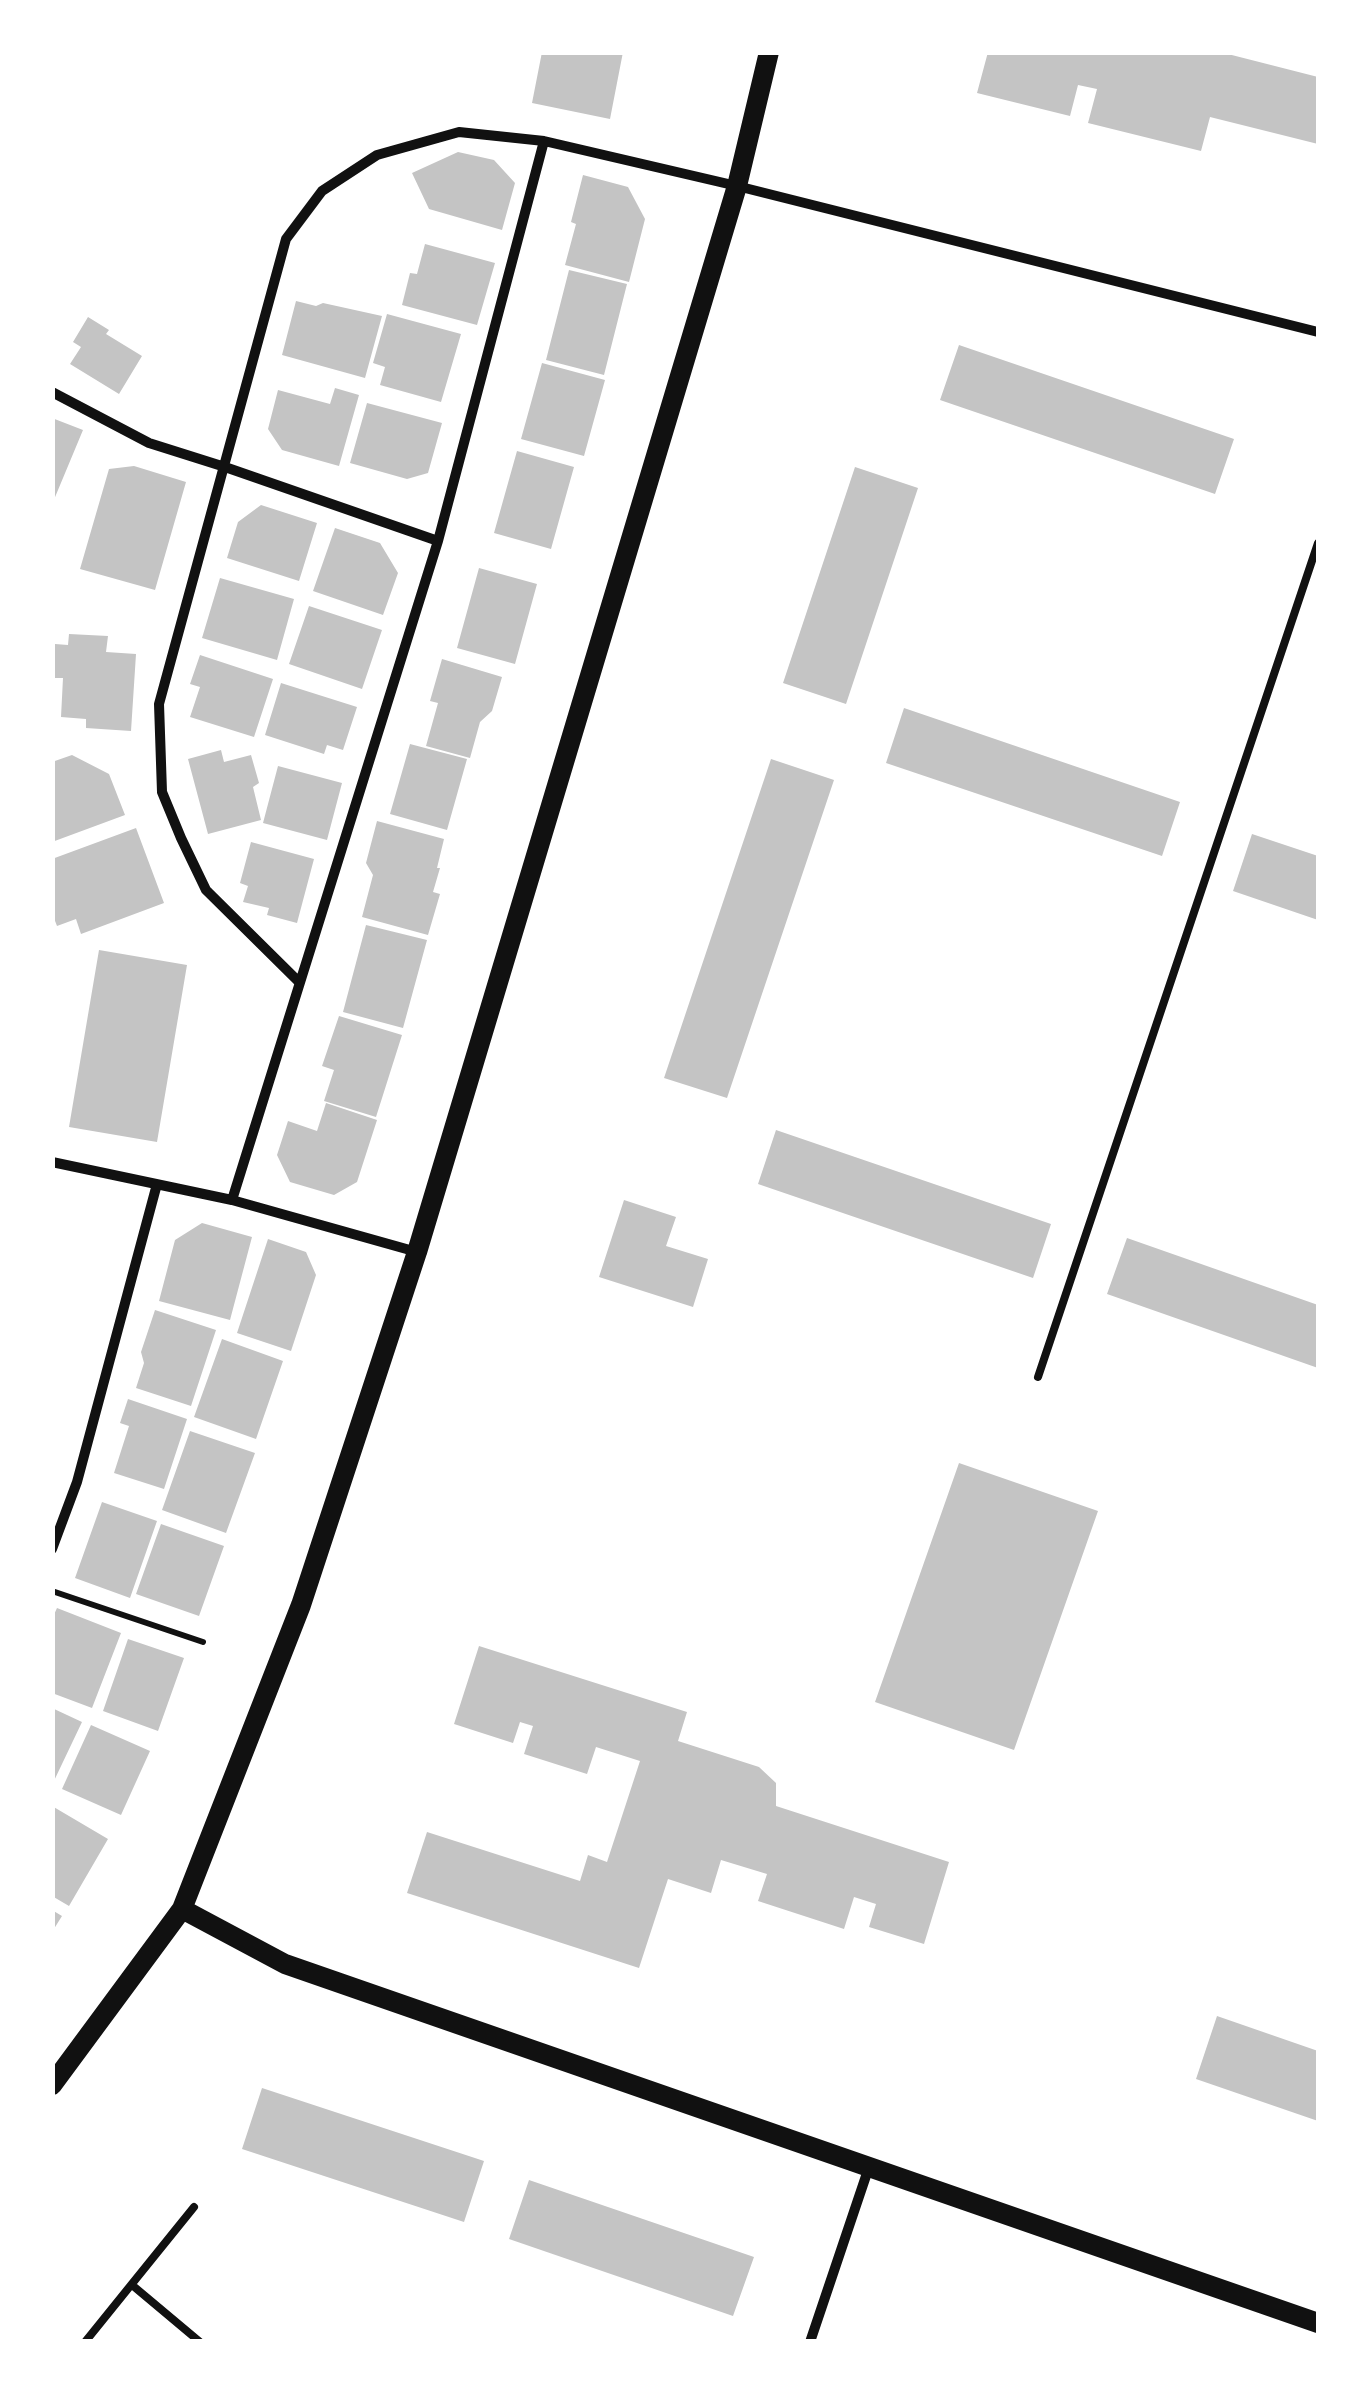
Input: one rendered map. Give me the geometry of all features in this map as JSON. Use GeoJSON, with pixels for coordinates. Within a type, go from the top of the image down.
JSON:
{"type":"FeatureCollection","features":[{"type":"Feature","properties":{"kind":"main road"},"geometry":{"type":"LineString","coordinates":[[52,2085],[182,1909],[300,1605],[418,1252],[736,186],[769,52]]}},
{"type":"Feature","properties":{"kind":"main road"},"geometry":{"type":"LineString","coordinates":[[182,1909],[285,1964],[1318,2323]]}},
{"type":"Feature","properties":{"kind":"street"},"geometry":{"type":"LineString","coordinates":[[299,982],[206,890],[162,792],[159,704],[286,238],[322,190],[377,155],[459,132],[544,141],[1318,332]]}},
{"type":"Feature","properties":{"kind":"street"},"geometry":{"type":"LineString","coordinates":[[232,1200],[438,542],[544,141]]}},
{"type":"Feature","properties":{"kind":"street"},"geometry":{"type":"LineString","coordinates":[[52,392],[149,443],[438,542]]}},
{"type":"Feature","properties":{"kind":"street"},"geometry":{"type":"LineString","coordinates":[[52,1162],[232,1200],[418,1252]]}},
{"type":"Feature","properties":{"kind":"street"},"geometry":{"type":"LineString","coordinates":[[52,1549],[77,1482],[157,1184]]}},
{"type":"Feature","properties":{"kind":"street"},"geometry":{"type":"LineString","coordinates":[[810,2342],[869,2168]]}},
{"type":"Feature","properties":{"kind":"lane"},"geometry":{"type":"LineString","coordinates":[[1038,1377],[1318,543]]}},
{"type":"Feature","properties":{"kind":"lane"},"geometry":{"type":"LineString","coordinates":[[85,2342],[194,2207]]}},
{"type":"Feature","properties":{"kind":"lane"},"geometry":{"type":"LineString","coordinates":[[132,2284],[200,2342]]}},
{"type":"Feature","properties":{"kind":"path"},"geometry":{"type":"LineString","coordinates":[[52,1590],[203,1642]]}},
{"type":"Feature","properties":{"kind":"building"},"geometry":{"type":"Polygon","coordinates":[[[542,52],[623,52],[610,119],[532,103],[542,52]]]}},
{"type":"Feature","properties":{"kind":"building"},"geometry":{"type":"Polygon","coordinates":[[[988,52],[1220,52],[1318,77],[1318,144],[1210,117],[1201,151],[1088,123],[1097,89],[1078,85],[1070,116],[977,93],[988,52]]]}},
{"type":"Feature","properties":{"kind":"building"},"geometry":{"type":"Polygon","coordinates":[[[458,152],[494,160],[515,183],[502,230],[429,209],[412,173],[458,152]]]}},
{"type":"Feature","properties":{"kind":"building"},"geometry":{"type":"Polygon","coordinates":[[[583,175],[628,187],[645,219],[629,282],[565,265],[583,175]]]}},
{"type":"Feature","properties":{"kind":"building"},"geometry":{"type":"Polygon","coordinates":[[[425,244],[495,263],[477,325],[402,305],[410,273],[417,274],[425,244]]]}},
{"type":"Feature","properties":{"kind":"building"},"geometry":{"type":"Polygon","coordinates":[[[569,270],[627,284],[604,375],[546,360],[569,270]]]}},
{"type":"Feature","properties":{"kind":"building"},"geometry":{"type":"Polygon","coordinates":[[[296,301],[382,316],[365,378],[282,355],[296,301]]]}},
{"type":"Feature","properties":{"kind":"building"},"geometry":{"type":"Polygon","coordinates":[[[387,314],[461,334],[441,402],[380,385],[385,367],[373,363],[387,314]]]}},
{"type":"Feature","properties":{"kind":"building"},"geometry":{"type":"Polygon","coordinates":[[[88,317],[109,330],[106,334],[142,356],[119,394],[70,364],[81,347],[73,342],[88,317]]]}},
{"type":"Feature","properties":{"kind":"building"},"geometry":{"type":"Polygon","coordinates":[[[959,345],[1234,439],[1215,494],[940,400],[959,345]]]}},
{"type":"Feature","properties":{"kind":"building"},"geometry":{"type":"Polygon","coordinates":[[[542,363],[605,380],[584,456],[521,439],[542,363]]]}},
{"type":"Feature","properties":{"kind":"building"},"geometry":{"type":"Polygon","coordinates":[[[335,388],[359,395],[339,466],[282,450],[268,429],[278,390],[330,404],[335,388]]]}},
{"type":"Feature","properties":{"kind":"building"},"geometry":{"type":"Polygon","coordinates":[[[367,403],[442,423],[428,473],[407,479],[350,463],[367,403]]]}},
{"type":"Feature","properties":{"kind":"building"},"geometry":{"type":"Polygon","coordinates":[[[52,418],[83,430],[53,502],[52,502],[52,418]]]}},
{"type":"Feature","properties":{"kind":"building"},"geometry":{"type":"Polygon","coordinates":[[[517,451],[574,467],[551,549],[494,533],[517,451]]]}},
{"type":"Feature","properties":{"kind":"building"},"geometry":{"type":"Polygon","coordinates":[[[134,466],[186,482],[155,590],[80,569],[109,469],[134,466]]]}},
{"type":"Feature","properties":{"kind":"building"},"geometry":{"type":"Polygon","coordinates":[[[855,467],[918,488],[846,704],[783,683],[855,467]]]}},
{"type":"Feature","properties":{"kind":"building"},"geometry":{"type":"Polygon","coordinates":[[[261,505],[317,523],[299,581],[227,558],[238,522],[261,505]]]}},
{"type":"Feature","properties":{"kind":"building"},"geometry":{"type":"Polygon","coordinates":[[[335,528],[380,543],[398,573],[383,615],[313,591],[335,528]]]}},
{"type":"Feature","properties":{"kind":"building"},"geometry":{"type":"Polygon","coordinates":[[[479,568],[537,584],[515,664],[457,648],[479,568]]]}},
{"type":"Feature","properties":{"kind":"building"},"geometry":{"type":"Polygon","coordinates":[[[220,578],[294,599],[277,660],[202,638],[220,578]]]}},
{"type":"Feature","properties":{"kind":"building"},"geometry":{"type":"Polygon","coordinates":[[[309,606],[382,630],[362,689],[289,664],[309,606]]]}},
{"type":"Feature","properties":{"kind":"building"},"geometry":{"type":"Polygon","coordinates":[[[69,634],[108,636],[106,652],[136,654],[131,731],[86,728],[86,719],[61,717],[63,678],[53,678],[55,644],[68,645],[69,634]]]}},
{"type":"Feature","properties":{"kind":"building"},"geometry":{"type":"Polygon","coordinates":[[[200,655],[273,679],[254,737],[190,717],[200,687],[190,684],[200,655]]]}},
{"type":"Feature","properties":{"kind":"building"},"geometry":{"type":"Polygon","coordinates":[[[442,659],[502,677],[492,711],[480,722],[470,758],[426,746],[438,703],[430,701],[442,659]]]}},
{"type":"Feature","properties":{"kind":"building"},"geometry":{"type":"Polygon","coordinates":[[[281,683],[357,707],[343,750],[327,745],[324,754],[265,735],[281,683]]]}},
{"type":"Feature","properties":{"kind":"building"},"geometry":{"type":"Polygon","coordinates":[[[904,708],[1180,802],[1162,856],[886,763],[904,708]]]}},
{"type":"Feature","properties":{"kind":"building"},"geometry":{"type":"Polygon","coordinates":[[[410,744],[467,759],[447,830],[390,814],[410,744]]]}},
{"type":"Feature","properties":{"kind":"building"},"geometry":{"type":"Polygon","coordinates":[[[221,750],[224,762],[251,755],[259,783],[253,787],[261,820],[208,834],[188,759],[221,750]]]}},
{"type":"Feature","properties":{"kind":"building"},"geometry":{"type":"Polygon","coordinates":[[[72,755],[109,774],[125,815],[52,842],[52,762],[72,755]]]}},
{"type":"Feature","properties":{"kind":"building"},"geometry":{"type":"Polygon","coordinates":[[[771,759],[834,780],[727,1098],[664,1078],[771,759]]]}},
{"type":"Feature","properties":{"kind":"building"},"geometry":{"type":"Polygon","coordinates":[[[278,766],[342,783],[327,840],[263,823],[278,766]]]}},
{"type":"Feature","properties":{"kind":"building"},"geometry":{"type":"Polygon","coordinates":[[[377,821],[444,839],[433,892],[440,894],[428,935],[362,917],[373,875],[366,863],[377,821]]]}},
{"type":"Feature","properties":{"kind":"building"},"geometry":{"type":"Polygon","coordinates":[[[136,828],[164,903],[81,934],[76,919],[57,926],[52,913],[52,859],[136,828]]]}},
{"type":"Feature","properties":{"kind":"building"},"geometry":{"type":"Polygon","coordinates":[[[1252,834],[1318,856],[1318,920],[1233,891],[1252,834]]]}},
{"type":"Feature","properties":{"kind":"building"},"geometry":{"type":"Polygon","coordinates":[[[251,842],[314,859],[297,923],[267,915],[269,908],[243,902],[248,886],[240,883],[251,842]]]}},
{"type":"Feature","properties":{"kind":"building"},"geometry":{"type":"Polygon","coordinates":[[[366,925],[427,940],[403,1028],[343,1012],[366,925]]]}},
{"type":"Feature","properties":{"kind":"building"},"geometry":{"type":"Polygon","coordinates":[[[99,950],[187,965],[157,1142],[69,1127],[99,950]]]}},
{"type":"Feature","properties":{"kind":"building"},"geometry":{"type":"Polygon","coordinates":[[[339,1016],[402,1035],[376,1117],[324,1101],[334,1070],[322,1066],[339,1016]]]}},
{"type":"Feature","properties":{"kind":"building"},"geometry":{"type":"Polygon","coordinates":[[[326,1103],[377,1120],[357,1182],[334,1195],[290,1182],[277,1155],[288,1121],[317,1131],[326,1103]]]}},
{"type":"Feature","properties":{"kind":"building"},"geometry":{"type":"Polygon","coordinates":[[[776,1130],[1051,1224],[1033,1278],[758,1184],[776,1130]]]}},
{"type":"Feature","properties":{"kind":"building"},"geometry":{"type":"Polygon","coordinates":[[[624,1200],[676,1217],[666,1246],[708,1259],[693,1307],[599,1277],[624,1200]]]}},
{"type":"Feature","properties":{"kind":"building"},"geometry":{"type":"Polygon","coordinates":[[[202,1223],[252,1237],[230,1320],[159,1301],[175,1240],[202,1223]]]}},
{"type":"Feature","properties":{"kind":"building"},"geometry":{"type":"Polygon","coordinates":[[[1127,1238],[1318,1305],[1318,1368],[1107,1294],[1127,1238]]]}},
{"type":"Feature","properties":{"kind":"building"},"geometry":{"type":"Polygon","coordinates":[[[268,1239],[306,1252],[316,1275],[291,1351],[237,1333],[268,1239]]]}},
{"type":"Feature","properties":{"kind":"building"},"geometry":{"type":"Polygon","coordinates":[[[155,1310],[216,1330],[191,1406],[136,1388],[144,1363],[141,1352],[155,1310]]]}},
{"type":"Feature","properties":{"kind":"building"},"geometry":{"type":"Polygon","coordinates":[[[222,1339],[283,1361],[256,1439],[194,1417],[222,1339]]]}},
{"type":"Feature","properties":{"kind":"building"},"geometry":{"type":"Polygon","coordinates":[[[128,1399],[187,1419],[164,1489],[114,1473],[129,1426],[120,1423],[128,1399]]]}},
{"type":"Feature","properties":{"kind":"building"},"geometry":{"type":"Polygon","coordinates":[[[190,1431],[255,1453],[226,1533],[162,1510],[190,1431]]]}},
{"type":"Feature","properties":{"kind":"building"},"geometry":{"type":"Polygon","coordinates":[[[959,1463],[1098,1511],[1014,1750],[875,1702],[959,1463]]]}},
{"type":"Feature","properties":{"kind":"building"},"geometry":{"type":"Polygon","coordinates":[[[102,1502],[157,1521],[130,1598],[75,1578],[102,1502]]]}},
{"type":"Feature","properties":{"kind":"building"},"geometry":{"type":"Polygon","coordinates":[[[161,1524],[224,1546],[199,1616],[136,1594],[161,1524]]]}},
{"type":"Feature","properties":{"kind":"building"},"geometry":{"type":"Polygon","coordinates":[[[57,1608],[121,1633],[92,1708],[52,1693],[52,1619],[57,1608]]]}},
{"type":"Feature","properties":{"kind":"building"},"geometry":{"type":"Polygon","coordinates":[[[128,1639],[184,1658],[158,1731],[103,1711],[128,1639]]]}},
{"type":"Feature","properties":{"kind":"building"},"geometry":{"type":"Polygon","coordinates":[[[479,1646],[687,1712],[678,1741],[759,1767],[776,1783],[776,1806],[949,1862],[924,1944],[869,1927],[876,1904],[854,1897],[844,1929],[758,1901],[767,1874],[721,1860],[711,1893],[668,1879],[639,1968],[407,1893],[427,1832],[580,1881],[588,1855],[607,1862],[640,1761],[596,1747],[587,1774],[524,1754],[533,1726],[520,1722],[513,1743],[454,1724],[479,1646]]]}},
{"type":"Feature","properties":{"kind":"building"},"geometry":{"type":"Polygon","coordinates":[[[52,1708],[82,1722],[52,1785],[52,1708]]]}},
{"type":"Feature","properties":{"kind":"building"},"geometry":{"type":"Polygon","coordinates":[[[91,1725],[150,1751],[121,1815],[62,1789],[91,1725]]]}},
{"type":"Feature","properties":{"kind":"building"},"geometry":{"type":"Polygon","coordinates":[[[52,1806],[108,1839],[69,1906],[52,1896],[52,1806]]]}},
{"type":"Feature","properties":{"kind":"building"},"geometry":{"type":"Polygon","coordinates":[[[52,1910],[62,1916],[52,1932],[52,1910]]]}},
{"type":"Feature","properties":{"kind":"building"},"geometry":{"type":"Polygon","coordinates":[[[1217,2016],[1318,2051],[1318,2121],[1196,2079],[1217,2016]]]}},
{"type":"Feature","properties":{"kind":"building"},"geometry":{"type":"Polygon","coordinates":[[[262,2088],[484,2161],[464,2222],[242,2149],[262,2088]]]}},
{"type":"Feature","properties":{"kind":"building"},"geometry":{"type":"Polygon","coordinates":[[[529,2180],[754,2257],[733,2316],[509,2239],[529,2180]]]}}]}
